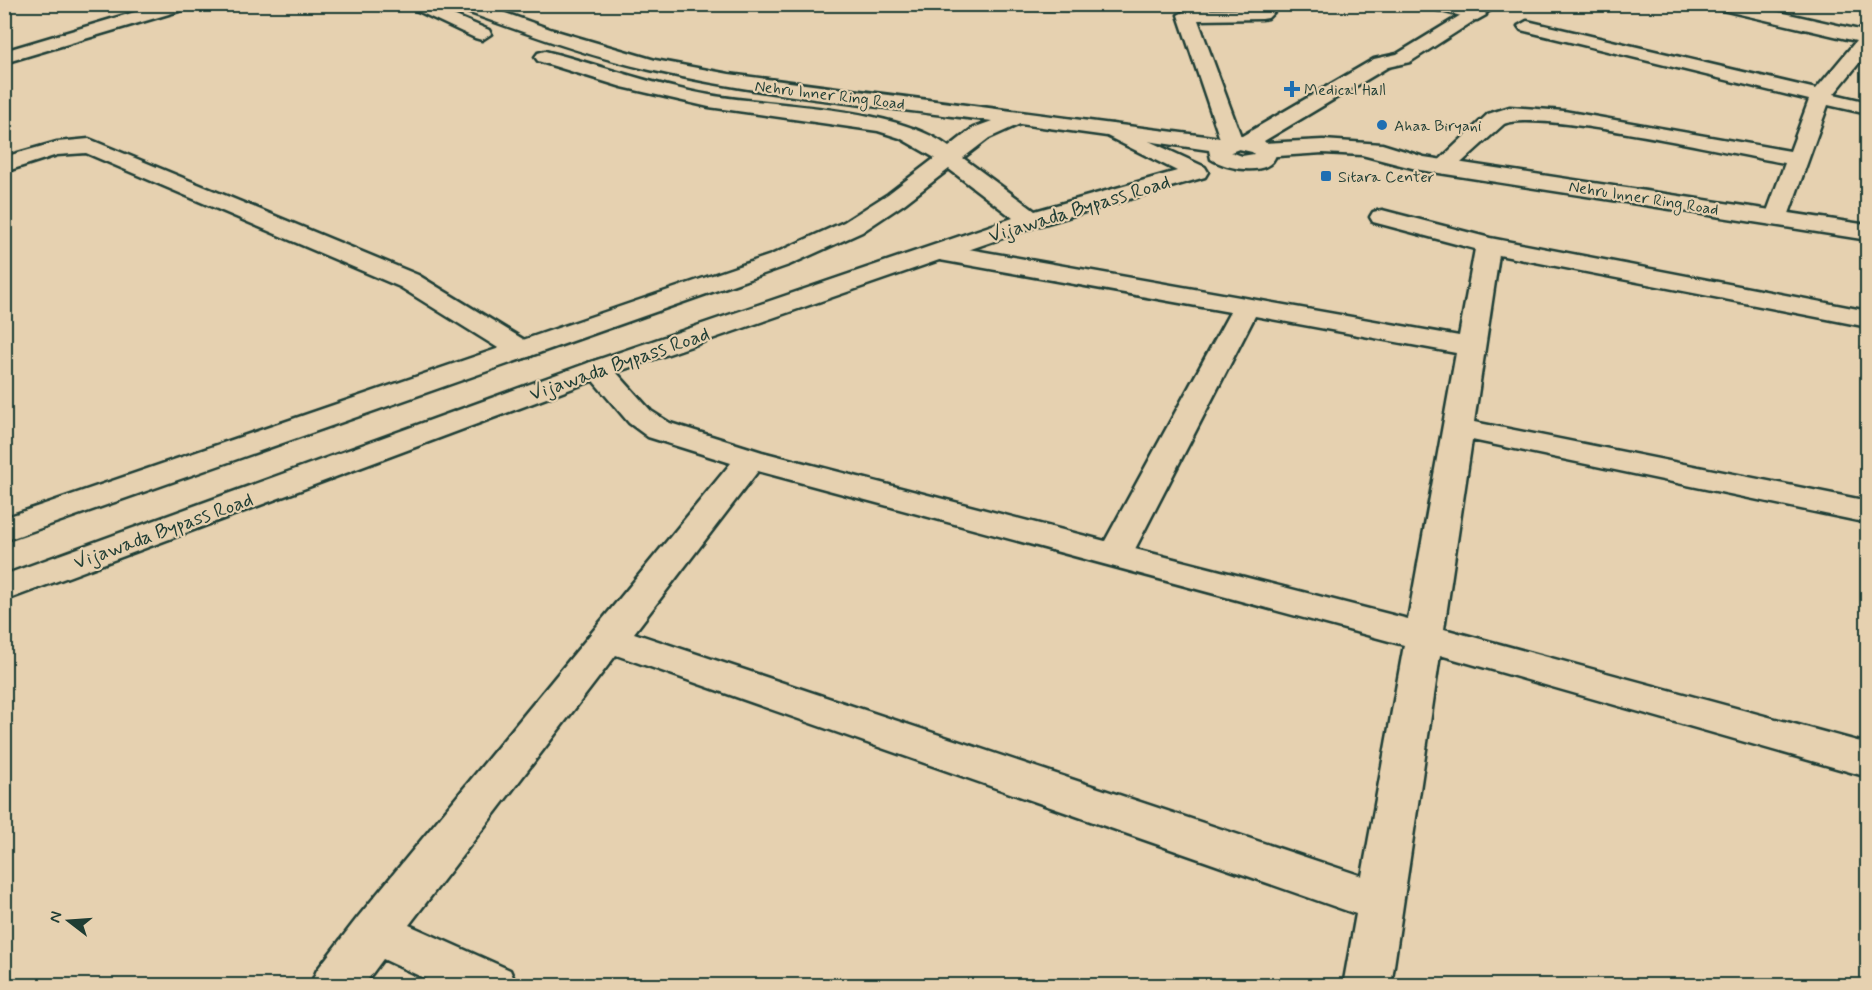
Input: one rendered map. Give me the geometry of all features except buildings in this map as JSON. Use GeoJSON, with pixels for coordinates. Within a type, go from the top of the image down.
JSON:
{"type":"FeatureCollection","features":[{"type":"Feature","properties":{"kind":"street"},"geometry":{"type":"LineString","coordinates":[[4,57],[183,4]]}},
{"type":"Feature","properties":{"kind":"street"},"geometry":{"type":"LineString","coordinates":[[411,4],[502,43]]}},
{"type":"Feature","properties":{"kind":"street","name":"Nehru Inner Ring Road"},"geometry":{"type":"LineString","coordinates":[[462,4],[546,34],[652,65],[729,80],[813,93],[1021,116],[1112,130],[1197,172]]}},
{"type":"Feature","properties":{"kind":"street"},"geometry":{"type":"LineString","coordinates":[[1242,151],[1184,10],[1262,14],[1274,4]]}},
{"type":"Feature","properties":{"kind":"street"},"geometry":{"type":"LineString","coordinates":[[1436,4],[1485,10]]}},
{"type":"Feature","properties":{"kind":"street"},"geometry":{"type":"LineString","coordinates":[[1718,4],[1868,39],[1821,96],[1778,217]]}},
{"type":"Feature","properties":{"kind":"street","name":"Vijawada Bypass Road"},"geometry":{"type":"LineString","coordinates":[[4,589],[598,369],[1031,220],[1197,172],[1406,69],[1403,58],[1485,10]]}},
{"type":"Feature","properties":{"kind":"street"},"geometry":{"type":"LineString","coordinates":[[1527,26],[1868,108]]}},
{"type":"Feature","properties":{"kind":"street","name":"Nehru Inner Ring Road"},"geometry":{"type":"LineString","coordinates":[[524,51],[630,83],[709,101],[880,125],[908,133],[929,142],[1031,220]]}},
{"type":"Feature","properties":{"kind":"street"},"geometry":{"type":"LineString","coordinates":[[1444,166],[1496,119],[1510,113],[1564,117],[1799,159]]}},
{"type":"Feature","properties":{"kind":"street"},"geometry":{"type":"LineString","coordinates":[[4,530],[780,260],[853,227],[896,199],[981,133],[1021,116]]}},
{"type":"Feature","properties":{"kind":"street"},"geometry":{"type":"LineString","coordinates":[[1112,130],[1242,151]]}},
{"type":"Feature","properties":{"kind":"street"},"geometry":{"type":"LineString","coordinates":[[4,165],[50,149],[72,145],[89,146],[410,280],[521,350]]}},
{"type":"Feature","properties":{"kind":"street","name":"Nehru Inner Ring Road"},"geometry":{"type":"LineString","coordinates":[[1242,151],[1394,168],[1420,163],[1444,166],[1868,233]]}},
{"type":"Feature","properties":{"kind":"street"},"geometry":{"type":"LineString","coordinates":[[1382,217],[1488,245],[1868,319]]}},
{"type":"Feature","properties":{"kind":"street"},"geometry":{"type":"LineString","coordinates":[[1367,986],[1488,245]]}},
{"type":"Feature","properties":{"kind":"street"},"geometry":{"type":"LineString","coordinates":[[940,252],[1472,347]]}},
{"type":"Feature","properties":{"kind":"street"},"geometry":{"type":"LineString","coordinates":[[1114,556],[1247,306]]}},
{"type":"Feature","properties":{"kind":"street"},"geometry":{"type":"LineString","coordinates":[[598,369],[640,417],[659,430],[751,459],[1424,638],[1868,761]]}},
{"type":"Feature","properties":{"kind":"street"},"geometry":{"type":"LineString","coordinates":[[1458,428],[1868,512]]}},
{"type":"Feature","properties":{"kind":"street"},"geometry":{"type":"LineString","coordinates":[[334,986],[611,639],[751,459]]}},
{"type":"Feature","properties":{"kind":"street"},"geometry":{"type":"LineString","coordinates":[[611,639],[1381,903]]}},
{"type":"Feature","properties":{"kind":"street"},"geometry":{"type":"LineString","coordinates":[[375,932],[493,986]]}},
{"type":"Feature","properties":{"kind":"shaded area"},"geometry":{"type":"Polygon","coordinates":[[[1079,4],[1072,12],[879,8],[865,5],[1079,4]]]}},
{"type":"Feature","properties":{"kind":"place","name":"Medical Hall"},"geometry":{"type":"Point","coordinates":[1292,89]}},
{"type":"Feature","properties":{"kind":"place","name":"Ahaa Biryani"},"geometry":{"type":"Point","coordinates":[1382,125]}},
{"type":"Feature","properties":{"kind":"place","name":"Sitara Center"},"geometry":{"type":"Point","coordinates":[1326,176]}}]}
